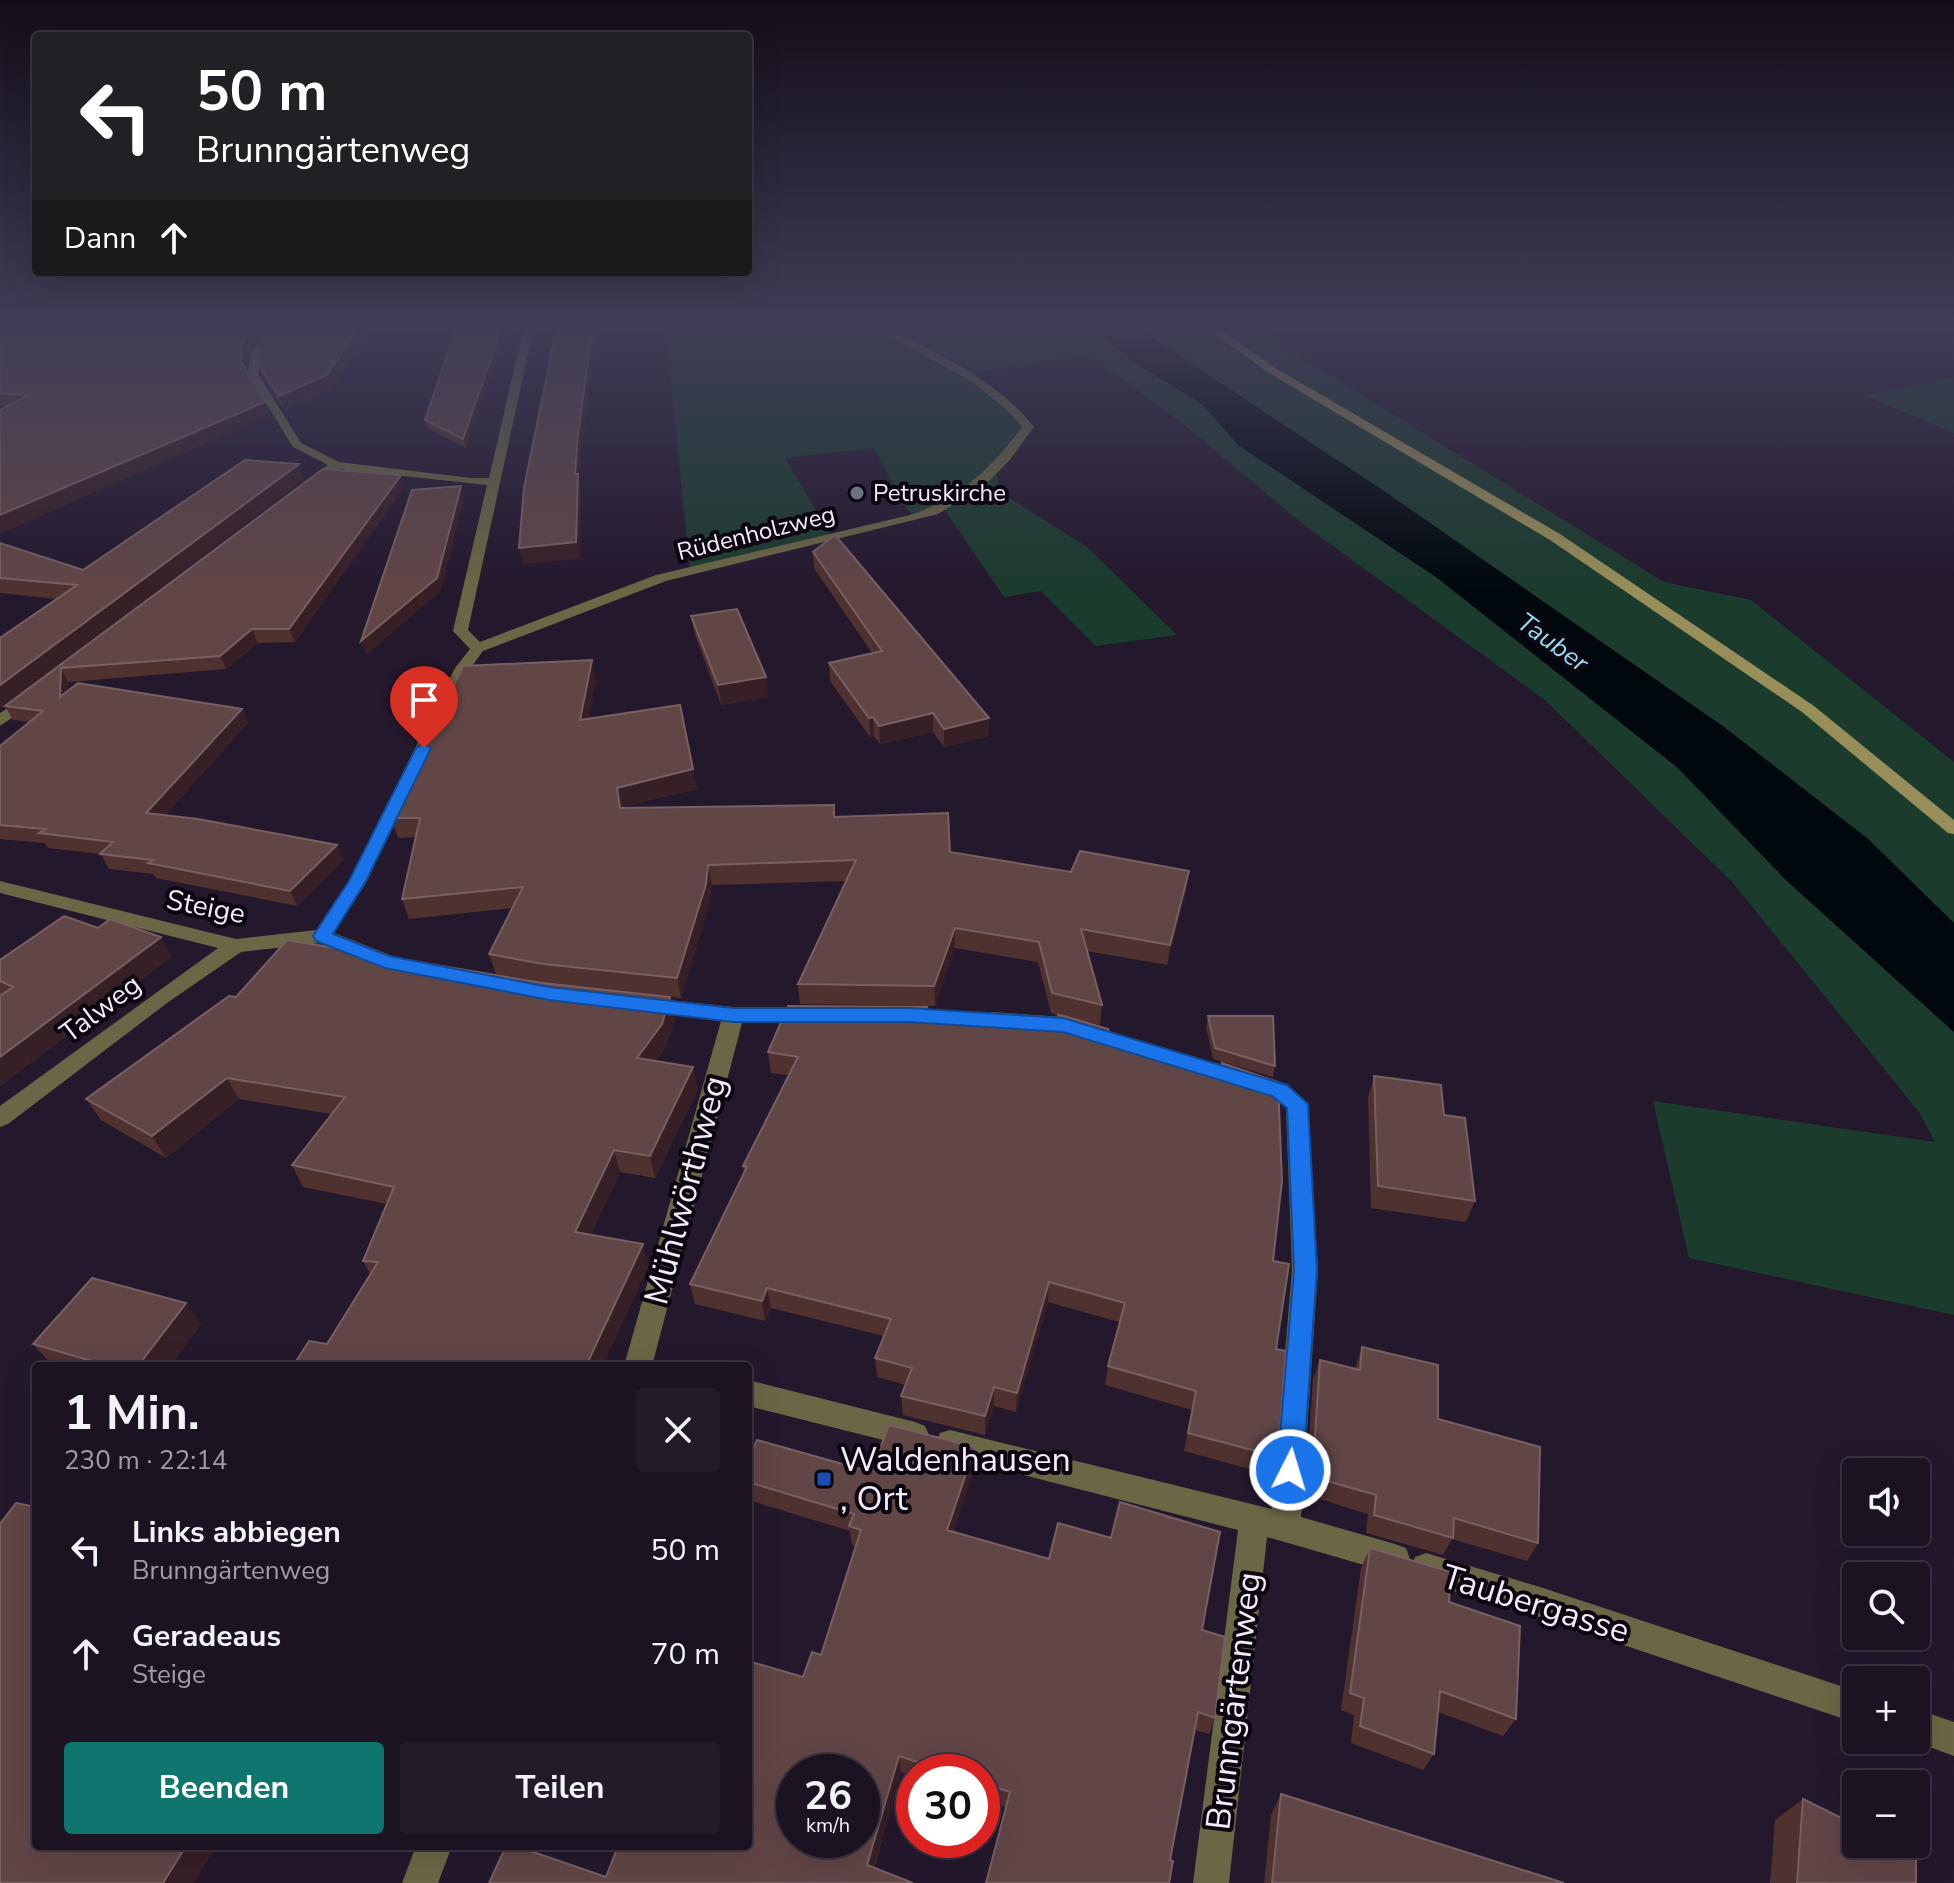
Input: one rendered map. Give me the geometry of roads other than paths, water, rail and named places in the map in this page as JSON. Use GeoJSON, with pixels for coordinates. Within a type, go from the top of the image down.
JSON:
{"type":"FeatureCollection","features":[{"type":"Feature","properties":{"kind":"main road"},"geometry":{"type":"LineString","coordinates":[[1346,414],[1555,537],[1808,709],[1954,829]]}},
{"type":"Feature","properties":{"kind":"street"},"geometry":{"type":"LineString","coordinates":[[278,414],[297,445],[336,465],[471,482],[494,481]]}},
{"type":"Feature","properties":{"kind":"street"},"geometry":{"type":"LineString","coordinates":[[322,936],[358,881],[463,668],[478,648],[460,631],[509,414]]}},
{"type":"Feature","properties":{"kind":"street","name":"Rüdenholzweg"},"geometry":{"type":"LineString","coordinates":[[478,648],[661,578],[944,509],[969,495],[995,472],[1028,427],[1018,414]]}},
{"type":"Feature","properties":{"kind":"street"},"geometry":{"type":"LineString","coordinates":[[300,493],[336,465]]}},
{"type":"Feature","properties":{"kind":"street"},"geometry":{"type":"LineString","coordinates":[[0,721],[48,684]]}},
{"type":"Feature","properties":{"kind":"street","name":"Steige"},"geometry":{"type":"LineString","coordinates":[[0,887],[236,946],[322,936],[385,962],[415,968]]}},
{"type":"Feature","properties":{"kind":"street","name":"Talweg"},"geometry":{"type":"LineString","coordinates":[[0,1118],[160,998],[236,946]]}},
{"type":"Feature","properties":{"kind":"street"},"geometry":{"type":"LineString","coordinates":[[625,1002],[733,1015],[835,1015]]}},
{"type":"Feature","properties":{"kind":"street","name":"Mühlwörthweg"},"geometry":{"type":"LineString","coordinates":[[640,1362],[733,1015]]}},
{"type":"Feature","properties":{"kind":"street"},"geometry":{"type":"LineString","coordinates":[[970,1019],[1063,1025],[1196,1067]]}},
{"type":"Feature","properties":{"kind":"street","name":"Brunngärtenweg"},"geometry":{"type":"LineString","coordinates":[[1211,1883],[1270,1523],[1305,1270],[1297,1104],[1279,1090],[1238,1079]]}},
{"type":"Feature","properties":{"kind":"street","name":"Taubergasse"},"geometry":{"type":"LineString","coordinates":[[752,1394],[1270,1523],[1537,1601],[1842,1702]]}},
{"type":"Feature","properties":{"kind":"street"},"geometry":{"type":"LineString","coordinates":[[1930,1731],[1954,1739]]}},
{"type":"Feature","properties":{"kind":"street"},"geometry":{"type":"LineString","coordinates":[[420,1883],[432,1850]]}},
{"type":"Feature","properties":{"kind":"water","name":"Tauber"},"geometry":{"type":"Polygon","coordinates":[[[1211,414],[1267,414],[1384,491],[1724,727],[1868,839],[1954,923],[1954,1032],[1786,880],[1677,767],[1436,577],[1238,445],[1211,414]]]}},
{"type":"Feature","properties":{"kind":"place","name":"Petruskirche"},"geometry":{"type":"Point","coordinates":[857,493]}},
{"type":"Feature","properties":{"kind":"place","name":"Waldenhausen , Ort"},"geometry":{"type":"Point","coordinates":[824,1479]}}]}
